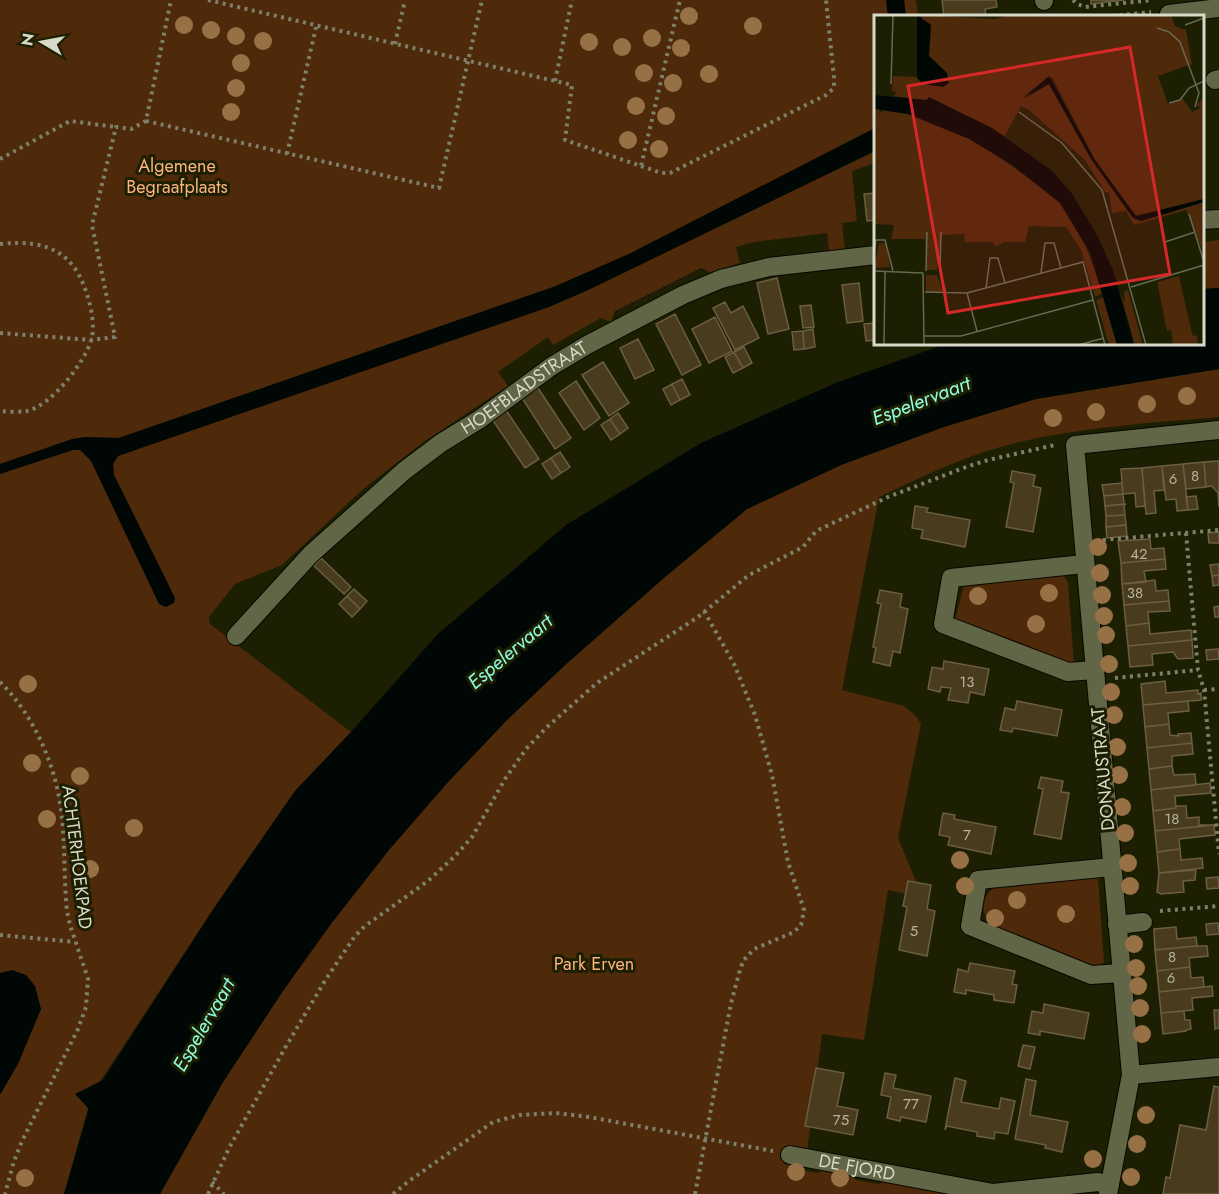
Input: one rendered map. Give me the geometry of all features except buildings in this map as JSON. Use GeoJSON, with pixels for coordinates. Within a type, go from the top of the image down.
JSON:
{"type":"FeatureCollection","features":[{"type":"Feature","properties":{"kind":"street"},"geometry":{"type":"LineString","coordinates":[[1162,13],[1219,8]]}},
{"type":"Feature","properties":{"kind":"street"},"geometry":{"type":"LineString","coordinates":[[1204,220],[1219,219]]}},
{"type":"Feature","properties":{"kind":"street","name":"HOEFBLADSTRAAT"},"geometry":{"type":"LineString","coordinates":[[236,636],[304,561],[404,471],[552,366],[587,345],[674,299],[721,279],[769,267],[874,255]]}},
{"type":"Feature","properties":{"kind":"street"},"geometry":{"type":"LineString","coordinates":[[1067,444],[1219,430]]}},
{"type":"Feature","properties":{"kind":"street","name":"DONAUSTRAAT"},"geometry":{"type":"LineString","coordinates":[[1067,444],[1084,564],[1131,1074],[1109,1189]]}},
{"type":"Feature","properties":{"kind":"street"},"geometry":{"type":"LineString","coordinates":[[1084,564],[951,578],[943,624],[1068,672],[1094,670]]}},
{"type":"Feature","properties":{"kind":"street"},"geometry":{"type":"LineString","coordinates":[[1112,867],[978,880],[970,926],[1091,975],[1121,973]]}},
{"type":"Feature","properties":{"kind":"street"},"geometry":{"type":"LineString","coordinates":[[1117,925],[1147,917]]}},
{"type":"Feature","properties":{"kind":"street"},"geometry":{"type":"LineString","coordinates":[[1131,1074],[1219,1067]]}},
{"type":"Feature","properties":{"kind":"street","name":"DE FJORD"},"geometry":{"type":"LineString","coordinates":[[790,1155],[993,1194],[1098,1182],[1109,1189]]}},
{"type":"Feature","properties":{"kind":"path"},"geometry":{"type":"LineString","coordinates":[[146,121],[171,0]]}},
{"type":"Feature","properties":{"kind":"path"},"geometry":{"type":"LineString","coordinates":[[208,0],[572,85],[565,140],[661,173],[670,173],[826,95],[834,88],[826,0]]}},
{"type":"Feature","properties":{"kind":"path"},"geometry":{"type":"LineString","coordinates":[[395,44],[405,0]]}},
{"type":"Feature","properties":{"kind":"path"},"geometry":{"type":"LineString","coordinates":[[0,159],[70,121],[131,129],[146,121],[440,188],[482,0]]}},
{"type":"Feature","properties":{"kind":"path"},"geometry":{"type":"LineString","coordinates":[[555,81],[572,0]]}},
{"type":"Feature","properties":{"kind":"path"},"geometry":{"type":"LineString","coordinates":[[641,166],[680,0]]}},
{"type":"Feature","properties":{"kind":"path"},"geometry":{"type":"LineString","coordinates":[[1073,0],[1085,7],[1154,0]]}},
{"type":"Feature","properties":{"kind":"path"},"geometry":{"type":"LineString","coordinates":[[1129,15],[1162,13]]}},
{"type":"Feature","properties":{"kind":"path"},"geometry":{"type":"LineString","coordinates":[[287,154],[316,27]]}},
{"type":"Feature","properties":{"kind":"path"},"geometry":{"type":"LineString","coordinates":[[0,333],[91,340],[115,337],[92,225],[116,127]]}},
{"type":"Feature","properties":{"kind":"path"},"geometry":{"type":"LineString","coordinates":[[0,244],[38,243],[61,253],[84,281],[93,314],[91,340],[77,369],[56,394],[29,411],[0,411]]}},
{"type":"Feature","properties":{"kind":"path"},"geometry":{"type":"LineString","coordinates":[[208,1194],[229,1148],[291,1038],[355,936],[365,926],[428,880],[455,856],[472,837],[518,760],[547,727],[611,672],[657,644],[704,611],[749,575],[803,547],[816,531],[878,502],[988,460],[1067,444]]}},
{"type":"Feature","properties":{"kind":"path"},"geometry":{"type":"LineString","coordinates":[[1107,540],[1219,530]]}},
{"type":"Feature","properties":{"kind":"path"},"geometry":{"type":"LineString","coordinates":[[1186,533],[1198,670],[1204,690],[1219,854]]}},
{"type":"Feature","properties":{"kind":"path"},"geometry":{"type":"LineString","coordinates":[[695,1194],[740,970],[754,949],[794,932],[801,925],[804,910],[788,862],[776,794],[758,724],[734,664],[704,611]]}},
{"type":"Feature","properties":{"kind":"path"},"geometry":{"type":"LineString","coordinates":[[1131,677],[1198,670]]}},
{"type":"Feature","properties":{"kind":"path","name":"ACHTERHOEKPAD"},"geometry":{"type":"LineString","coordinates":[[0,682],[11,693],[29,720],[55,781],[62,818],[67,911],[88,979],[84,1014],[22,1141],[5,1194]]}},
{"type":"Feature","properties":{"kind":"path"},"geometry":{"type":"LineString","coordinates":[[1204,690],[1219,689]]}},
{"type":"Feature","properties":{"kind":"path"},"geometry":{"type":"LineString","coordinates":[[1147,917],[1219,906]]}},
{"type":"Feature","properties":{"kind":"path","name":"ACHTERHOEKPAD"},"geometry":{"type":"LineString","coordinates":[[0,935],[75,942]]}},
{"type":"Feature","properties":{"kind":"path"},"geometry":{"type":"LineString","coordinates":[[393,1194],[493,1122],[520,1115],[556,1113],[573,1115],[790,1155]]}},
{"type":"Feature","properties":{"kind":"path"},"geometry":{"type":"LineString","coordinates":[[212,1182],[224,1194]]}},
{"type":"Feature","properties":{"kind":"green space","name":"Algemene Begraafplaats"},"geometry":{"type":"Polygon","coordinates":[[[0,0],[886,0],[888,15],[874,15],[874,129],[629,254],[556,286],[119,438],[85,437],[175,598],[114,475],[113,464],[118,456],[586,291],[874,151],[874,163],[852,171],[857,221],[842,223],[845,249],[829,251],[827,233],[754,242],[736,247],[740,263],[711,273],[701,268],[615,311],[611,322],[601,318],[553,345],[548,337],[498,372],[508,386],[425,441],[362,490],[282,565],[235,584],[209,617],[210,624],[351,732],[295,791],[214,908],[99,1083],[88,1108],[64,1194],[0,1194],[0,0]]]}},
{"type":"Feature","properties":{"kind":"green space"},"geometry":{"type":"Polygon","coordinates":[[[904,0],[916,0],[918,15],[906,15],[904,0]]]}},
{"type":"Feature","properties":{"kind":"green space"},"geometry":{"type":"Polygon","coordinates":[[[1219,240],[1219,288],[1204,289],[1204,242],[1219,240]]]}},
{"type":"Feature","properties":{"kind":"green space","name":"Park Erven"},"geometry":{"type":"Polygon","coordinates":[[[1219,369],[1219,417],[1091,429],[1015,443],[962,460],[879,497],[842,690],[904,706],[916,716],[921,724],[898,838],[918,886],[917,896],[888,890],[864,1040],[822,1034],[807,1152],[792,1163],[796,1169],[817,1173],[828,1168],[845,1171],[856,1180],[879,1184],[890,1179],[939,1189],[945,1194],[160,1194],[223,1082],[357,878],[506,721],[564,666],[747,509],[841,465],[944,426],[1036,399],[1219,369]]]}},
{"type":"Feature","properties":{"kind":"green space"},"geometry":{"type":"Polygon","coordinates":[[[1063,575],[1068,582],[1074,665],[953,627],[964,585],[1063,575]]]}},
{"type":"Feature","properties":{"kind":"green space"},"geometry":{"type":"Polygon","coordinates":[[[1098,878],[1104,962],[1098,967],[997,929],[987,920],[983,908],[986,896],[996,887],[1098,878]]]}},
{"type":"Feature","properties":{"kind":"water"},"geometry":{"type":"Polygon","coordinates":[[[886,0],[904,0],[906,15],[888,15],[886,0]]]}},
{"type":"Feature","properties":{"kind":"water"},"geometry":{"type":"Polygon","coordinates":[[[874,129],[874,151],[586,291],[549,307],[118,456],[113,464],[114,475],[175,598],[174,603],[166,607],[159,604],[91,461],[80,450],[73,450],[0,474],[0,464],[72,439],[119,438],[556,286],[629,254],[874,129]]]}},
{"type":"Feature","properties":{"kind":"water","name":"Espelervaart"},"geometry":{"type":"Polygon","coordinates":[[[1219,288],[1219,369],[1036,399],[944,427],[841,465],[747,509],[665,577],[564,666],[506,721],[449,781],[389,850],[331,924],[283,991],[223,1082],[160,1194],[64,1194],[88,1112],[88,1108],[75,1094],[103,1080],[214,908],[295,791],[438,634],[566,525],[701,443],[838,382],[943,345],[1204,345],[1204,289],[1219,288]]]}},
{"type":"Feature","properties":{"kind":"water"},"geometry":{"type":"Polygon","coordinates":[[[12,970],[26,975],[35,986],[41,1009],[18,1064],[0,1095],[0,973],[12,970]]]}}]}
